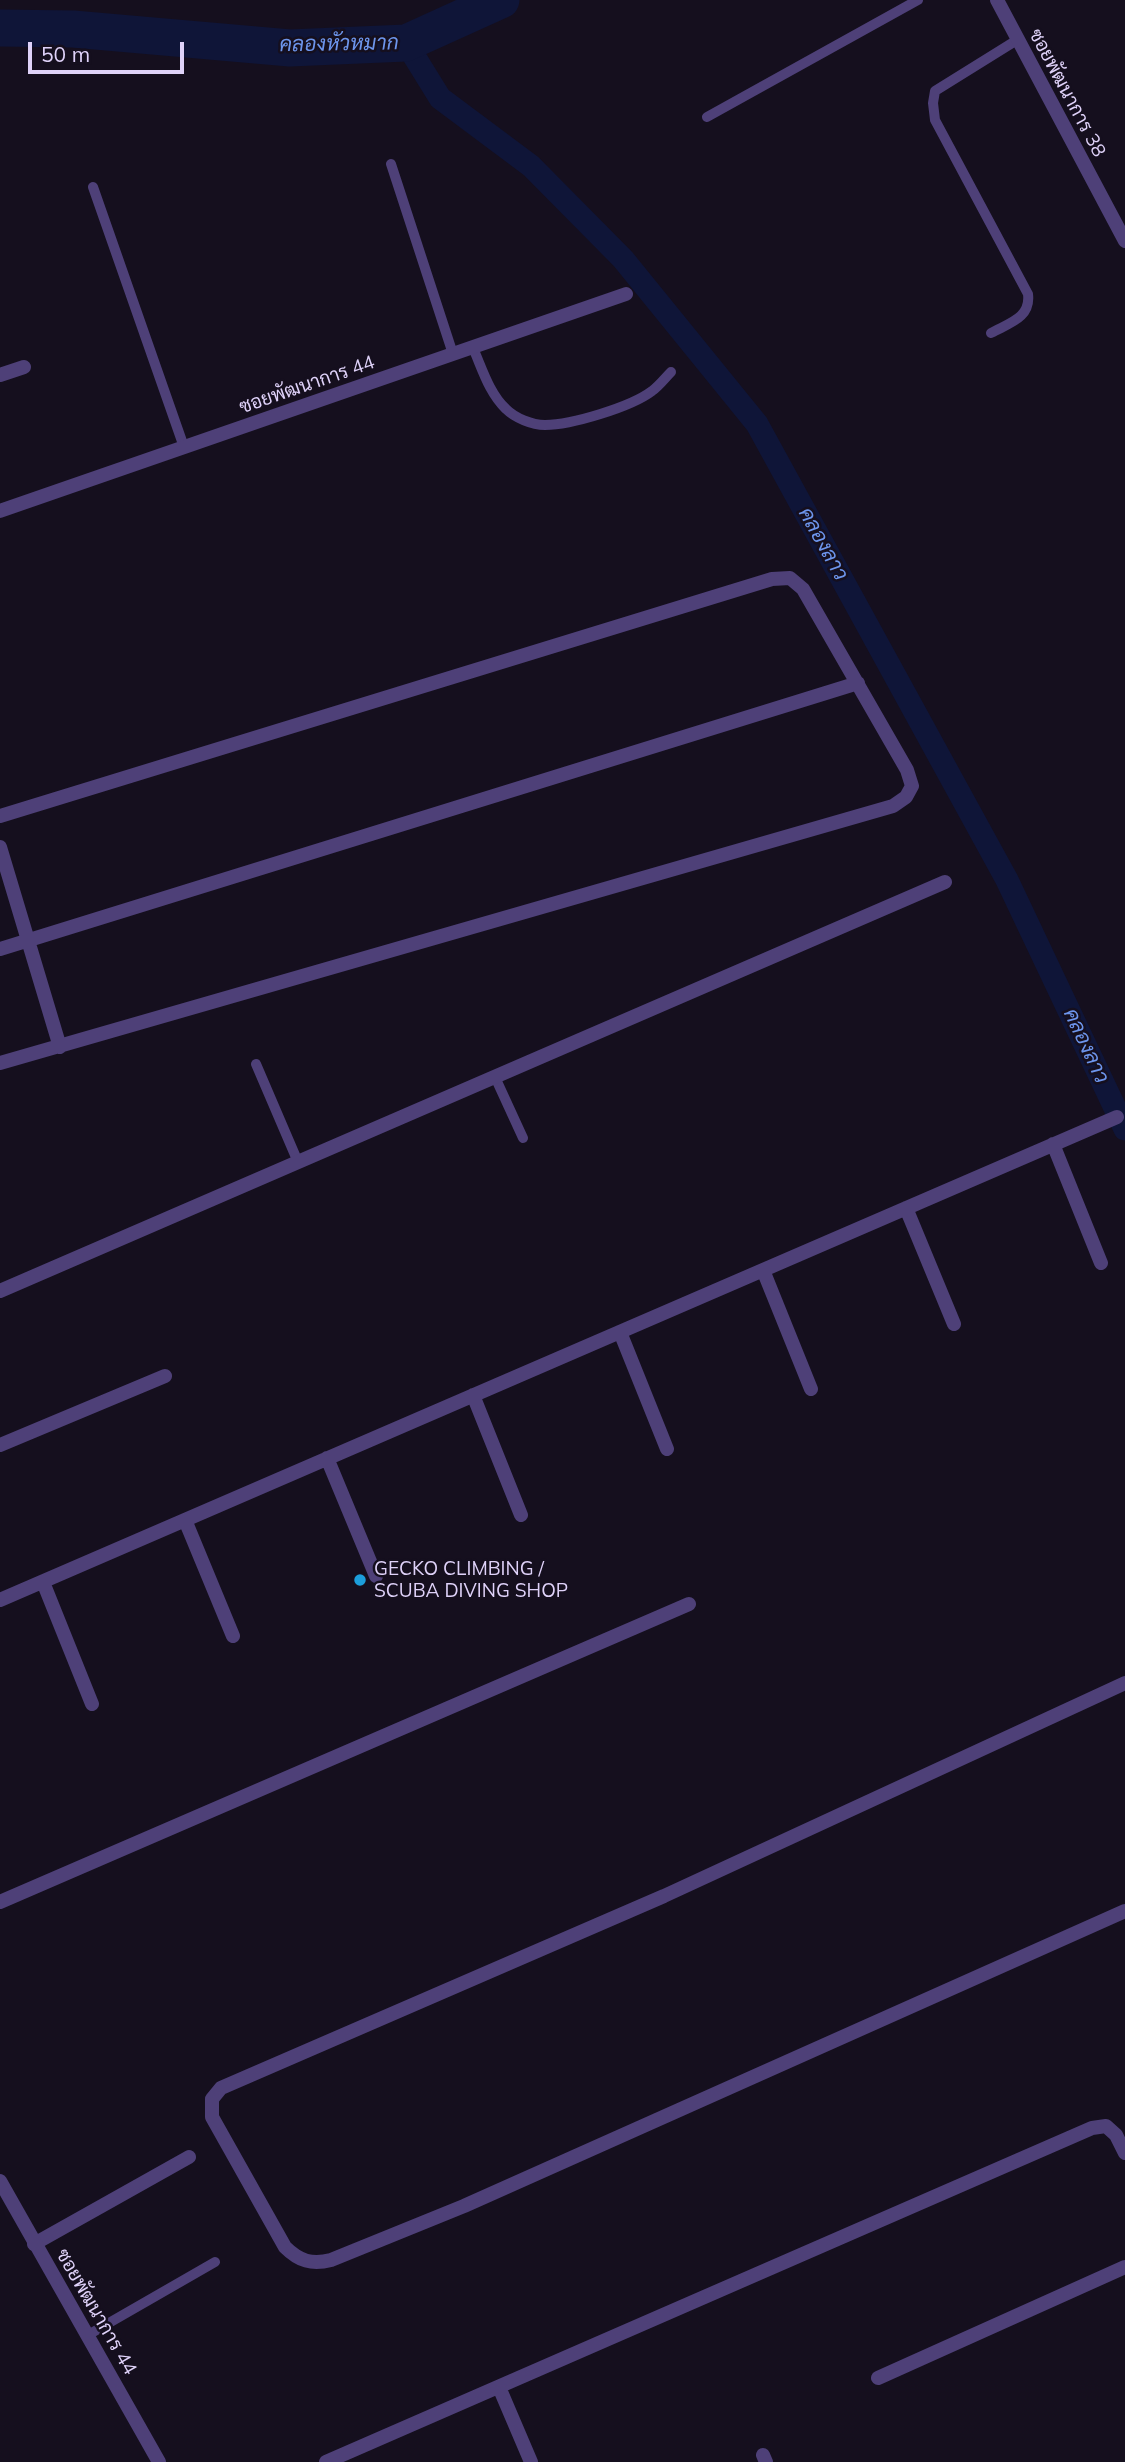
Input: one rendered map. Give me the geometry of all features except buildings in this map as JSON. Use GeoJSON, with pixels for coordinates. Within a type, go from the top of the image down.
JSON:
{"type":"FeatureCollection","features":[{"type":"Feature","properties":{"kind":"street","name":"ซอยพัฒนาการ 38"},"geometry":{"type":"LineString","coordinates":[[997,0],[1125,241]]}},
{"type":"Feature","properties":{"kind":"street","name":"ซอยพัฒนาการ 44"},"geometry":{"type":"LineString","coordinates":[[0,511],[626,294]]}},
{"type":"Feature","properties":{"kind":"street"},"geometry":{"type":"LineString","coordinates":[[0,374],[24,367]]}},
{"type":"Feature","properties":{"kind":"street"},"geometry":{"type":"LineString","coordinates":[[0,816],[772,579],[790,578],[803,589],[907,770],[912,786],[906,797],[893,806],[0,1063]]}},
{"type":"Feature","properties":{"kind":"street"},"geometry":{"type":"LineString","coordinates":[[0,949],[858,683]]}},
{"type":"Feature","properties":{"kind":"street"},"geometry":{"type":"LineString","coordinates":[[0,847],[60,1047]]}},
{"type":"Feature","properties":{"kind":"street"},"geometry":{"type":"LineString","coordinates":[[0,1291],[945,882]]}},
{"type":"Feature","properties":{"kind":"street"},"geometry":{"type":"LineString","coordinates":[[0,1600],[1117,1117]]}},
{"type":"Feature","properties":{"kind":"street"},"geometry":{"type":"LineString","coordinates":[[1053,1144],[1101,1263]]}},
{"type":"Feature","properties":{"kind":"street"},"geometry":{"type":"LineString","coordinates":[[906,1208],[954,1324]]}},
{"type":"Feature","properties":{"kind":"street"},"geometry":{"type":"LineString","coordinates":[[763,1270],[811,1389]]}},
{"type":"Feature","properties":{"kind":"street"},"geometry":{"type":"LineString","coordinates":[[620,1332],[667,1450]]}},
{"type":"Feature","properties":{"kind":"street"},"geometry":{"type":"LineString","coordinates":[[0,1445],[165,1376]]}},
{"type":"Feature","properties":{"kind":"street"},"geometry":{"type":"LineString","coordinates":[[473,1395],[521,1515]]}},
{"type":"Feature","properties":{"kind":"street"},"geometry":{"type":"LineString","coordinates":[[327,1458],[376,1576]]}},
{"type":"Feature","properties":{"kind":"street"},"geometry":{"type":"LineString","coordinates":[[185,1520],[233,1636]]}},
{"type":"Feature","properties":{"kind":"street"},"geometry":{"type":"LineString","coordinates":[[43,1582],[92,1704]]}},
{"type":"Feature","properties":{"kind":"street"},"geometry":{"type":"LineString","coordinates":[[0,1902],[689,1604]]}},
{"type":"Feature","properties":{"kind":"street"},"geometry":{"type":"LineString","coordinates":[[1125,1683],[664,1896],[221,2088],[212,2099],[212,2117],[285,2247],[303,2261],[318,2263],[464,2206],[1125,1911]]}},
{"type":"Feature","properties":{"kind":"street"},"geometry":{"type":"LineString","coordinates":[[326,2462],[1092,2128],[1106,2126],[1125,2153]]}},
{"type":"Feature","properties":{"kind":"street"},"geometry":{"type":"LineString","coordinates":[[34,2244],[189,2157]]}},
{"type":"Feature","properties":{"kind":"street","name":"ซอยพัฒนาการ 44"},"geometry":{"type":"LineString","coordinates":[[0,2181],[159,2462]]}},
{"type":"Feature","properties":{"kind":"street"},"geometry":{"type":"LineString","coordinates":[[878,2378],[1125,2267]]}},
{"type":"Feature","properties":{"kind":"street"},"geometry":{"type":"LineString","coordinates":[[499,2387],[531,2462]]}},
{"type":"Feature","properties":{"kind":"lane"},"geometry":{"type":"LineString","coordinates":[[707,117],[918,0]]}},
{"type":"Feature","properties":{"kind":"lane"},"geometry":{"type":"LineString","coordinates":[[991,334],[1024,315],[1029,305],[1028,294],[935,120],[933,103],[935,92],[1017,40]]}},
{"type":"Feature","properties":{"kind":"lane"},"geometry":{"type":"LineString","coordinates":[[391,164],[453,355]]}},
{"type":"Feature","properties":{"kind":"lane"},"geometry":{"type":"LineString","coordinates":[[93,187],[184,447]]}},
{"type":"Feature","properties":{"kind":"lane"},"geometry":{"type":"LineString","coordinates":[[473,348],[489,386],[506,409],[523,421],[544,425],[582,419],[634,401],[652,391],[671,372]]}},
{"type":"Feature","properties":{"kind":"lane"},"geometry":{"type":"LineString","coordinates":[[256,1064],[298,1162]]}},
{"type":"Feature","properties":{"kind":"lane"},"geometry":{"type":"LineString","coordinates":[[495,1077],[523,1138]]}},
{"type":"Feature","properties":{"kind":"lane"},"geometry":{"type":"LineString","coordinates":[[88,2335],[215,2262]]}},
{"type":"Feature","properties":{"kind":"waterway","name":"คลองหัวหมาก"},"geometry":{"type":"LineString","coordinates":[[0,28],[73,29],[290,48],[406,43],[501,0]]}},
{"type":"Feature","properties":{"kind":"waterway","name":"คลองลาว"},"geometry":{"type":"LineString","coordinates":[[406,43],[440,98],[531,166],[623,259],[757,424],[1007,880],[1125,1129]]}},
{"type":"Feature","properties":{"kind":"place","name":"GECKO CLIMBING / SCUBA DIVING SHOP"},"geometry":{"type":"Point","coordinates":[360,1580]}}]}
